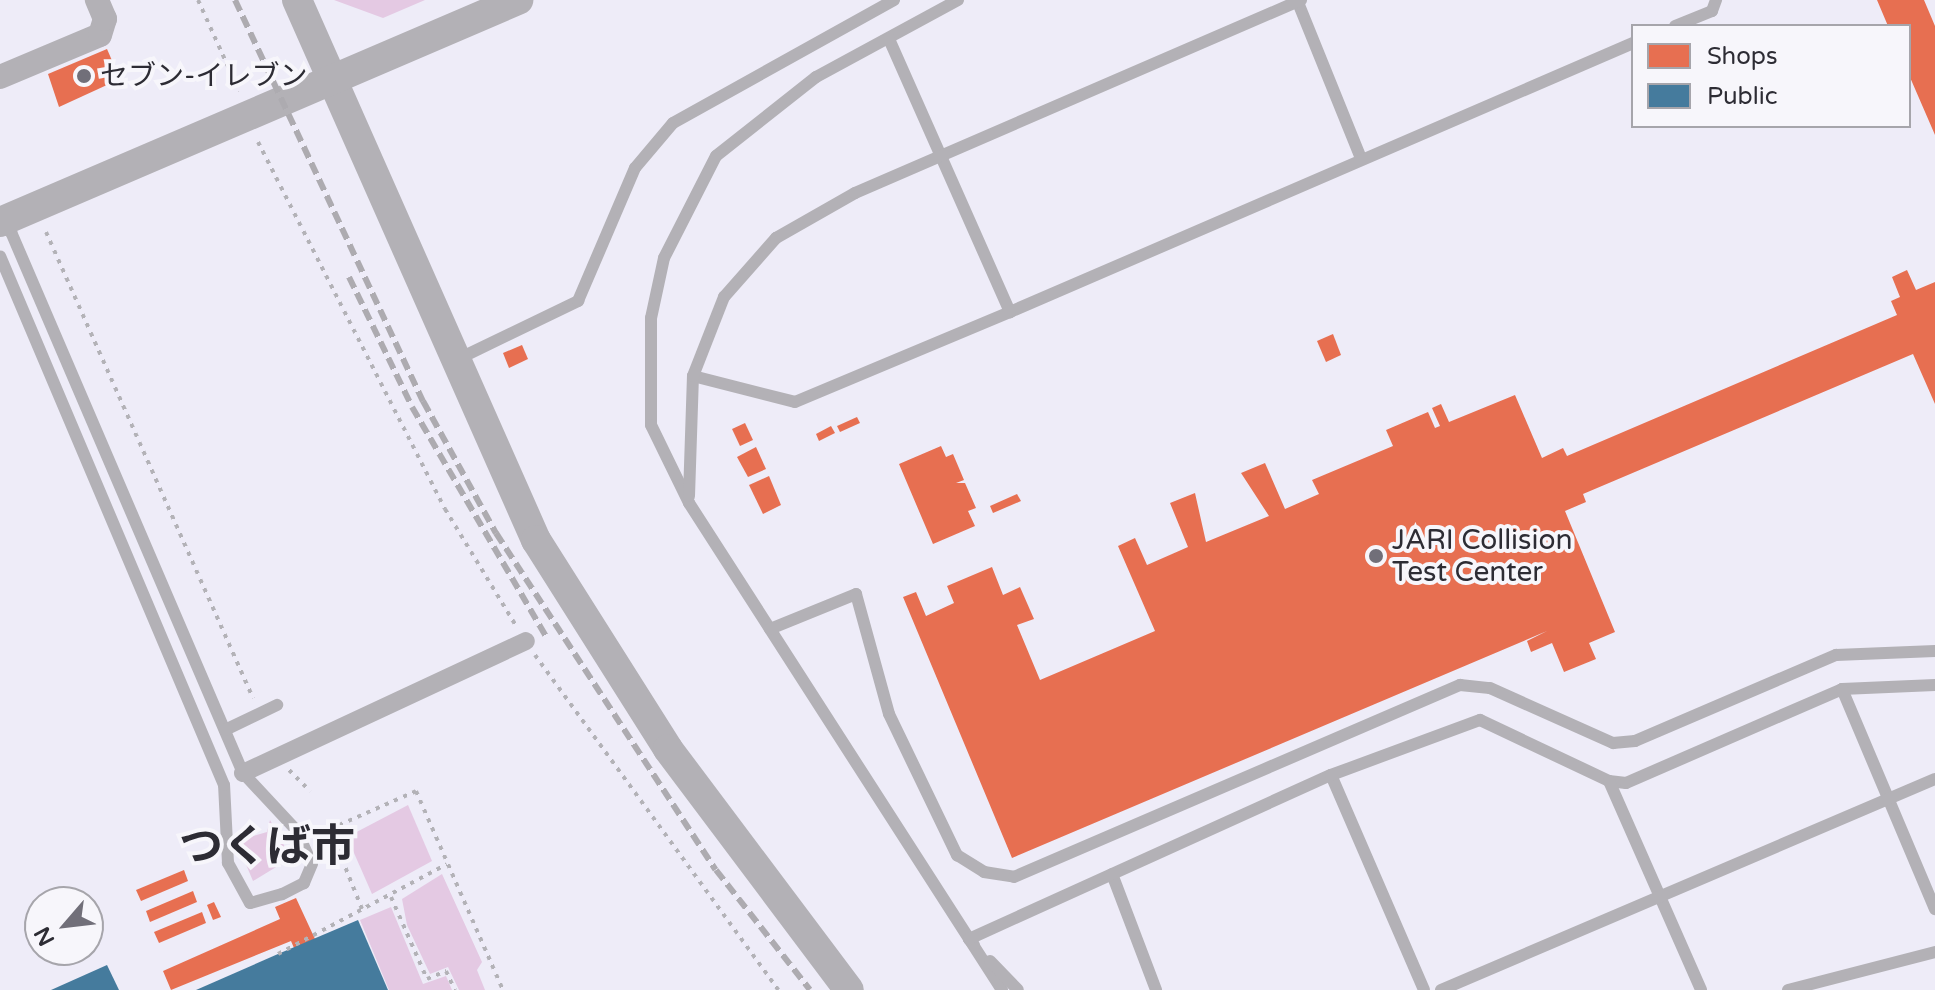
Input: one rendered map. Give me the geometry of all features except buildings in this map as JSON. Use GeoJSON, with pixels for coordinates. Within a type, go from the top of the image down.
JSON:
{"type":"FeatureCollection","features":[{"type":"Feature","properties":{"kind":"street"},"geometry":{"type":"LineString","coordinates":[[0,77],[100,35],[105,19],[97,0]]}},
{"type":"Feature","properties":{"kind":"street"},"geometry":{"type":"LineString","coordinates":[[297,0],[536,540],[668,749],[849,990]]}},
{"type":"Feature","properties":{"kind":"street"},"geometry":{"type":"LineString","coordinates":[[0,224],[518,0]]}},
{"type":"Feature","properties":{"kind":"street"},"geometry":{"type":"LineString","coordinates":[[243,773],[526,641]]}},
{"type":"Feature","properties":{"kind":"lane"},"geometry":{"type":"LineString","coordinates":[[455,360],[578,301],[635,168],[673,123],[894,0]]}},
{"type":"Feature","properties":{"kind":"lane"},"geometry":{"type":"LineString","coordinates":[[958,0],[816,77],[748,126],[716,156],[682,215],[651,318],[651,425],[689,503],[1002,990]]}},
{"type":"Feature","properties":{"kind":"lane"},"geometry":{"type":"LineString","coordinates":[[1680,24],[1712,11],[1716,0]]}},
{"type":"Feature","properties":{"kind":"lane"},"geometry":{"type":"LineString","coordinates":[[689,503],[693,376],[724,297],[776,238],[941,156],[1298,1],[1360,156]]}},
{"type":"Feature","properties":{"kind":"lane"},"geometry":{"type":"LineString","coordinates":[[889,39],[1010,312]]}},
{"type":"Feature","properties":{"kind":"lane"},"geometry":{"type":"LineString","coordinates":[[693,376],[795,402],[1010,312],[1360,156],[1631,44]]}},
{"type":"Feature","properties":{"kind":"lane"},"geometry":{"type":"LineString","coordinates":[[0,224],[11,232],[243,773],[297,831],[312,864],[304,883],[257,903],[245,899],[228,863],[224,785],[0,256]]}},
{"type":"Feature","properties":{"kind":"lane"},"geometry":{"type":"LineString","coordinates":[[770,629],[856,594],[889,714],[950,843],[984,872],[1014,877],[1460,685],[1490,688],[1613,743],[1635,741],[1836,655],[1935,651]]}},
{"type":"Feature","properties":{"kind":"lane"},"geometry":{"type":"LineString","coordinates":[[969,939],[1331,775],[1468,719],[1609,781],[1626,783],[1842,689],[1935,685]]}},
{"type":"Feature","properties":{"kind":"lane"},"geometry":{"type":"LineString","coordinates":[[1842,689],[1935,909]]}},
{"type":"Feature","properties":{"kind":"lane"},"geometry":{"type":"LineString","coordinates":[[225,730],[277,705]]}},
{"type":"Feature","properties":{"kind":"lane"},"geometry":{"type":"LineString","coordinates":[[1331,775],[1424,990]]}},
{"type":"Feature","properties":{"kind":"lane"},"geometry":{"type":"LineString","coordinates":[[1441,990],[1935,779]]}},
{"type":"Feature","properties":{"kind":"lane"},"geometry":{"type":"LineString","coordinates":[[1609,781],[1701,990]]}},
{"type":"Feature","properties":{"kind":"lane"},"geometry":{"type":"LineString","coordinates":[[1112,874],[1156,990]]}},
{"type":"Feature","properties":{"kind":"lane"},"geometry":{"type":"LineString","coordinates":[[969,939],[1018,990]]}},
{"type":"Feature","properties":{"kind":"lane"},"geometry":{"type":"LineString","coordinates":[[1788,990],[1935,952]]}},
{"type":"Feature","properties":{"kind":"path"},"geometry":{"type":"LineString","coordinates":[[198,0],[239,91]]}},
{"type":"Feature","properties":{"kind":"path"},"geometry":{"type":"LineString","coordinates":[[258,142],[445,509],[526,641],[778,990]]}},
{"type":"Feature","properties":{"kind":"path"},"geometry":{"type":"LineString","coordinates":[[46,232],[260,713]]}},
{"type":"Feature","properties":{"kind":"path"},"geometry":{"type":"LineString","coordinates":[[280,756],[310,791]]}},
{"type":"Feature","properties":{"kind":"path"},"geometry":{"type":"LineString","coordinates":[[362,909],[330,829],[416,791],[503,990]]}},
{"type":"Feature","properties":{"kind":"path"},"geometry":{"type":"LineString","coordinates":[[278,954],[391,897],[447,864]]}},
{"type":"Feature","properties":{"kind":"path"},"geometry":{"type":"LineString","coordinates":[[391,897],[427,979],[446,971],[455,990]]}},
{"type":"Feature","properties":{"kind":"shaded area"},"geometry":{"type":"Polygon","coordinates":[[[334,0],[425,0],[383,18],[334,0]]]}},
{"type":"Feature","properties":{"kind":"shaded area"},"geometry":{"type":"Polygon","coordinates":[[[408,805],[432,861],[372,894],[347,837],[408,805]]]}},
{"type":"Feature","properties":{"kind":"shaded area"},"geometry":{"type":"Polygon","coordinates":[[[270,820],[291,858],[253,881],[236,841],[267,832],[270,820]]]}},
{"type":"Feature","properties":{"kind":"shaded area"},"geometry":{"type":"Polygon","coordinates":[[[442,874],[482,962],[477,970],[485,990],[459,990],[448,967],[430,974],[407,925],[402,899],[442,874]]]}},
{"type":"Feature","properties":{"kind":"shaded area"},"geometry":{"type":"Polygon","coordinates":[[[391,907],[423,984],[446,976],[452,990],[389,990],[360,920],[391,907]]]}},
{"type":"Feature","properties":{"kind":"railway"},"geometry":{"type":"LineString","coordinates":[[235,0],[423,401],[496,533],[716,870],[810,990]]}},
{"type":"Feature","properties":{"kind":"railway"},"geometry":{"type":"LineString","coordinates":[[349,277],[412,407],[547,638]]}},
{"type":"Feature","properties":{"kind":"place","name":"セブン-イレブン"},"geometry":{"type":"Point","coordinates":[84,76]}},
{"type":"Feature","properties":{"kind":"place","name":"JARI Collision Test Center"},"geometry":{"type":"Point","coordinates":[1376,556]}},
{"type":"Feature","properties":{"kind":"district","name":"つくば市"},"geometry":{"type":"Point","coordinates":[267,848]}}]}
